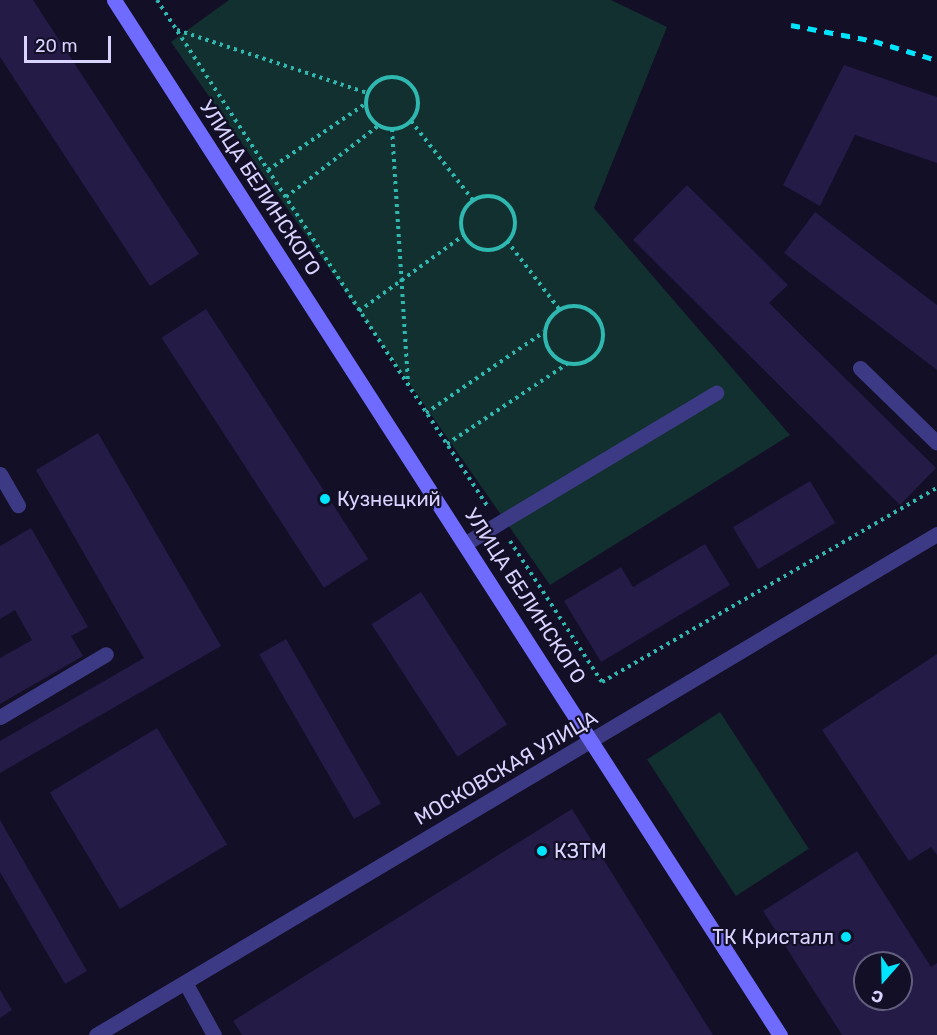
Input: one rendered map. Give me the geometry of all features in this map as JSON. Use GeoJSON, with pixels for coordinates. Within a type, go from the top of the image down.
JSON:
{"type":"FeatureCollection","features":[{"type":"Feature","properties":{"kind":"street","name":"УЛИЦА БЕЛИНСКОГО"},"geometry":{"type":"LineString","coordinates":[[114,0],[594,741],[780,1035]]}},
{"type":"Feature","properties":{"kind":"street"},"geometry":{"type":"LineString","coordinates":[[860,368],[937,443]]}},
{"type":"Feature","properties":{"kind":"street"},"geometry":{"type":"LineString","coordinates":[[466,543],[716,393]]}},
{"type":"Feature","properties":{"kind":"street"},"geometry":{"type":"LineString","coordinates":[[0,474],[18,505]]}},
{"type":"Feature","properties":{"kind":"street","name":"МОСКОВСКАЯ УЛИЦА"},"geometry":{"type":"LineString","coordinates":[[96,1035],[186,984],[594,741],[937,534]]}},
{"type":"Feature","properties":{"kind":"street"},"geometry":{"type":"LineString","coordinates":[[0,717],[106,654]]}},
{"type":"Feature","properties":{"kind":"street"},"geometry":{"type":"LineString","coordinates":[[186,984],[214,1035]]}},
{"type":"Feature","properties":{"kind":"path"},"geometry":{"type":"LineString","coordinates":[[157,0],[602,682],[937,488]]}},
{"type":"Feature","properties":{"kind":"path"},"geometry":{"type":"LineString","coordinates":[[176,30],[367,93]]}},
{"type":"Feature","properties":{"kind":"path"},"geometry":{"type":"LineString","coordinates":[[381,79],[401,79],[410,84],[418,103],[411,121],[392,129],[378,126],[365,104],[367,93],[381,79]]}},
{"type":"Feature","properties":{"kind":"path"},"geometry":{"type":"LineString","coordinates":[[268,170],[365,104]]}},
{"type":"Feature","properties":{"kind":"path"},"geometry":{"type":"LineString","coordinates":[[411,121],[473,200]]}},
{"type":"Feature","properties":{"kind":"path"},"geometry":{"type":"LineString","coordinates":[[286,197],[378,126]]}},
{"type":"Feature","properties":{"kind":"path"},"geometry":{"type":"LineString","coordinates":[[392,129],[408,386]]}},
{"type":"Feature","properties":{"kind":"path"},"geometry":{"type":"LineString","coordinates":[[485,196],[505,202],[515,220],[507,241],[490,249],[479,248],[464,235],[462,214],[473,200],[485,196]]}},
{"type":"Feature","properties":{"kind":"path"},"geometry":{"type":"LineString","coordinates":[[359,311],[464,235]]}},
{"type":"Feature","properties":{"kind":"path"},"geometry":{"type":"LineString","coordinates":[[507,241],[559,309]]}},
{"type":"Feature","properties":{"kind":"path"},"geometry":{"type":"LineString","coordinates":[[426,413],[544,332],[552,315],[559,309],[581,306],[599,320],[603,330],[602,342],[589,360],[567,364],[447,444]]}},
{"type":"Feature","properties":{"kind":"path"},"geometry":{"type":"LineString","coordinates":[[544,332],[548,350],[567,364]]}},
{"type":"Feature","properties":{"kind":"green space"},"geometry":{"type":"Polygon","coordinates":[[[229,0],[611,0],[667,27],[594,208],[790,435],[550,585],[171,42],[229,0]]]}},
{"type":"Feature","properties":{"kind":"green space"},"geometry":{"type":"Polygon","coordinates":[[[720,712],[809,849],[736,896],[647,759],[720,712]]]}},
{"type":"Feature","properties":{"kind":"building"},"geometry":{"type":"Polygon","coordinates":[[[0,0],[33,0],[199,254],[150,286],[0,57],[0,0]]]}},
{"type":"Feature","properties":{"kind":"building"},"geometry":{"type":"Polygon","coordinates":[[[844,65],[937,97],[937,163],[855,135],[820,206],[783,185],[844,65]]]}},
{"type":"Feature","properties":{"kind":"building"},"geometry":{"type":"Polygon","coordinates":[[[687,185],[788,285],[769,303],[936,468],[900,505],[633,240],[687,185]]]}},
{"type":"Feature","properties":{"kind":"building"},"geometry":{"type":"Polygon","coordinates":[[[815,212],[937,305],[937,370],[784,253],[815,212]]]}},
{"type":"Feature","properties":{"kind":"building"},"geometry":{"type":"Polygon","coordinates":[[[206,309],[368,559],[324,588],[162,338],[206,309]]]}},
{"type":"Feature","properties":{"kind":"building"},"geometry":{"type":"Polygon","coordinates":[[[98,433],[221,646],[0,773],[0,741],[144,658],[36,470],[98,433]]]}},
{"type":"Feature","properties":{"kind":"building"},"geometry":{"type":"Polygon","coordinates":[[[810,481],[835,523],[758,569],[733,527],[810,481]]]}},
{"type":"Feature","properties":{"kind":"building"},"geometry":{"type":"Polygon","coordinates":[[[31,528],[88,627],[71,636],[83,656],[0,704],[0,658],[32,640],[15,610],[0,619],[0,546],[31,528]]]}},
{"type":"Feature","properties":{"kind":"building"},"geometry":{"type":"Polygon","coordinates":[[[705,544],[730,585],[601,662],[564,601],[621,567],[633,587],[705,544]]]}},
{"type":"Feature","properties":{"kind":"building"},"geometry":{"type":"Polygon","coordinates":[[[421,592],[507,725],[458,757],[372,624],[421,592]]]}},
{"type":"Feature","properties":{"kind":"building"},"geometry":{"type":"Polygon","coordinates":[[[286,639],[381,804],[354,819],[259,654],[286,639]]]}},
{"type":"Feature","properties":{"kind":"building"},"geometry":{"type":"Polygon","coordinates":[[[937,654],[937,855],[931,847],[909,861],[822,730],[937,654]]]}},
{"type":"Feature","properties":{"kind":"building"},"geometry":{"type":"Polygon","coordinates":[[[157,728],[227,845],[120,909],[50,792],[157,728]]]}},
{"type":"Feature","properties":{"kind":"building"},"geometry":{"type":"Polygon","coordinates":[[[572,809],[713,1035],[242,1035],[233,1021],[572,809]]]}},
{"type":"Feature","properties":{"kind":"building"},"geometry":{"type":"Polygon","coordinates":[[[0,820],[87,971],[65,984],[0,872],[0,820]]]}},
{"type":"Feature","properties":{"kind":"building","name":"ТК Кристалл"},"geometry":{"type":"Polygon","coordinates":[[[857,851],[931,967],[937,963],[937,1035],[842,1035],[763,911],[857,851]]]}},
{"type":"Feature","properties":{"kind":"building"},"geometry":{"type":"Polygon","coordinates":[[[0,990],[12,1010],[0,1018],[0,990]]]}},
{"type":"Feature","properties":{"kind":"railway"},"geometry":{"type":"LineString","coordinates":[[791,25],[874,41],[937,60]]}},
{"type":"Feature","properties":{"kind":"place","name":"Кузнецкий"},"geometry":{"type":"Point","coordinates":[325,499]}},
{"type":"Feature","properties":{"kind":"place","name":"КЗТМ"},"geometry":{"type":"Point","coordinates":[542,851]}},
{"type":"Feature","properties":{"kind":"place","name":"ТК Кристалл"},"geometry":{"type":"Point","coordinates":[846,937]}}]}
